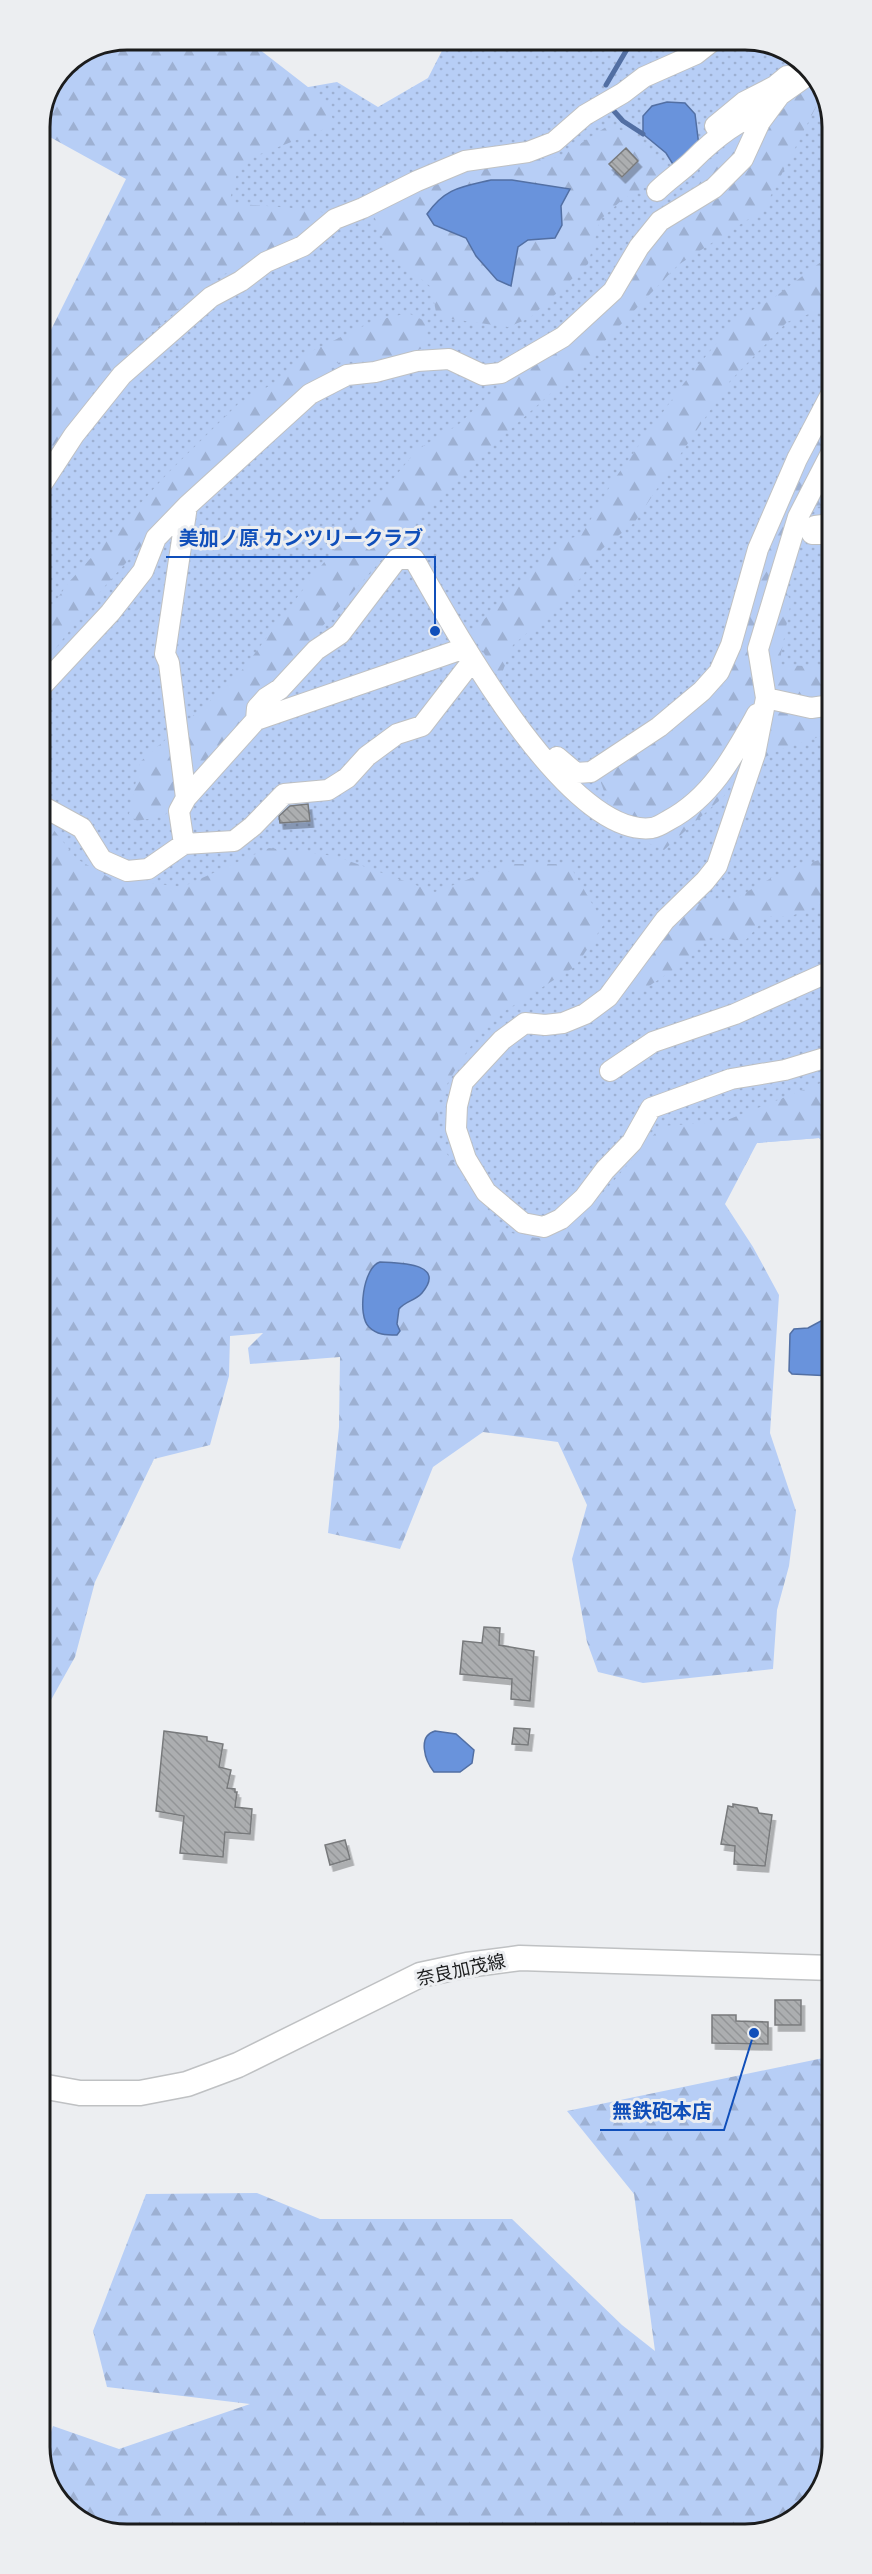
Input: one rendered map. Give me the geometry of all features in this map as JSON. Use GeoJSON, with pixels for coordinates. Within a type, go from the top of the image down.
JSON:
{"type":"FeatureCollection","features":[{"type":"Feature","properties":{"kind":"main road","name":"奈良加茂線"},"geometry":{"type":"LineString","coordinates":[[49,2087],[80,2093],[140,2093],[187,2084],[238,2066],[420,1975],[467,1965],[519,1958],[822,1968]]}},
{"type":"Feature","properties":{"kind":"lane"},"geometry":{"type":"LineString","coordinates":[[49,474],[75,435],[122,375],[211,297],[241,281],[266,262],[303,246],[335,219],[417,181],[465,161],[528,152],[554,142],[585,115],[623,93],[644,77],[701,50]]}},
{"type":"Feature","properties":{"kind":"lane"},"geometry":{"type":"LineString","coordinates":[[705,146],[706,134],[712,128],[744,102],[775,86],[796,69]]}},
{"type":"Feature","properties":{"kind":"lane"},"geometry":{"type":"LineString","coordinates":[[49,678],[110,613],[143,571],[156,538],[187,506],[310,394],[346,375],[375,372],[417,361],[449,359],[483,375],[501,374],[563,337],[613,291],[639,247],[660,221],[714,188],[742,159],[760,122],[780,95],[804,78]]}},
{"type":"Feature","properties":{"kind":"lane"},"geometry":{"type":"LineString","coordinates":[[657,191],[692,161],[705,146],[752,115],[768,111]]}},
{"type":"Feature","properties":{"kind":"lane"},"geometry":{"type":"LineString","coordinates":[[504,704],[576,773],[591,772],[624,751],[659,727],[702,691],[719,672],[731,645],[758,549],[797,459],[822,411]]}},
{"type":"Feature","properties":{"kind":"lane"},"geometry":{"type":"LineString","coordinates":[[822,470],[798,516],[758,649],[766,698],[755,754],[717,866],[665,920],[608,997],[585,1014],[563,1023],[545,1025],[525,1023],[502,1040],[463,1082],[456,1106],[456,1129],[466,1159],[486,1192],[523,1223],[544,1227],[561,1219],[584,1198],[605,1170],[632,1142],[651,1108],[731,1080],[785,1070],[822,1059]]}},
{"type":"Feature","properties":{"kind":"lane"},"geometry":{"type":"LineString","coordinates":[[186,798],[169,663],[165,654],[187,506]]}},
{"type":"Feature","properties":{"kind":"lane"},"geometry":{"type":"LineString","coordinates":[[822,525],[815,526],[812,534],[822,534]]}},
{"type":"Feature","properties":{"kind":"lane"},"geometry":{"type":"LineString","coordinates":[[256,720],[257,708],[266,698],[280,689],[316,650],[340,634],[397,559],[414,559],[469,654],[540,756],[607,818],[628,827],[654,828],[683,813],[705,793],[727,768],[766,698]]}},
{"type":"Feature","properties":{"kind":"lane"},"geometry":{"type":"LineString","coordinates":[[184,844],[179,811],[186,798],[256,720],[469,654]]}},
{"type":"Feature","properties":{"kind":"lane"},"geometry":{"type":"LineString","coordinates":[[49,810],[82,828],[102,860],[127,871],[148,869],[184,844],[216,844],[234,841],[253,826],[284,794],[328,790],[346,778],[367,756],[397,734],[422,726],[469,654]]}},
{"type":"Feature","properties":{"kind":"lane"},"geometry":{"type":"LineString","coordinates":[[766,698],[811,708],[822,706]]}},
{"type":"Feature","properties":{"kind":"lane"},"geometry":{"type":"LineString","coordinates":[[610,1071],[653,1042],[735,1014],[822,975]]}},
{"type":"Feature","properties":{"kind":"green space"},"geometry":{"type":"Polygon","coordinates":[[[127,49],[259,49],[326,101],[335,125],[240,162],[229,203],[317,210],[330,216],[295,238],[211,281],[120,362],[93,393],[49,452],[49,334],[126,179],[49,137],[51,112],[55,97],[63,84],[72,72],[84,63],[97,55],[112,51],[127,49]]]}},
{"type":"Feature","properties":{"kind":"green space"},"geometry":{"type":"Polygon","coordinates":[[[443,50],[750,50],[775,55],[796,69],[815,93],[822,117],[822,1141],[819,1138],[757,1143],[710,1198],[472,1267],[49,914],[49,335],[80,276],[251,97],[337,82],[378,107],[428,78],[443,50]]]}},
{"type":"Feature","properties":{"kind":"green space"},"geometry":{"type":"Polygon","coordinates":[[[792,66],[796,69],[815,93],[818,103],[764,209],[678,265],[577,370],[450,483],[287,666],[164,816],[137,821],[129,814],[140,762],[236,678],[321,566],[417,450],[458,425],[561,326],[696,185],[701,166],[730,145],[792,66]]]}},
{"type":"Feature","properties":{"kind":"green space"},"geometry":{"type":"Polygon","coordinates":[[[609,125],[639,138],[667,169],[652,184],[623,199],[600,220],[588,264],[530,318],[508,327],[437,317],[431,287],[389,253],[372,211],[461,171],[560,157],[609,125]]]}},
{"type":"Feature","properties":{"kind":"green space"},"geometry":{"type":"Polygon","coordinates":[[[822,261],[822,305],[812,313],[787,322],[730,381],[634,523],[602,549],[562,603],[513,645],[500,678],[471,633],[560,540],[581,536],[613,481],[684,383],[736,319],[771,300],[822,261]]]}},
{"type":"Feature","properties":{"kind":"green space"},"geometry":{"type":"Polygon","coordinates":[[[408,313],[427,322],[425,347],[404,356],[335,363],[258,424],[201,480],[105,586],[49,657],[49,610],[69,582],[168,473],[238,404],[286,376],[308,353],[374,321],[408,313]]]}},
{"type":"Feature","properties":{"kind":"green space"},"geometry":{"type":"Polygon","coordinates":[[[822,420],[822,506],[794,509],[774,570],[791,601],[779,665],[822,667],[822,736],[782,749],[740,769],[724,796],[664,850],[628,834],[610,808],[600,780],[725,684],[728,631],[759,518],[822,420]]]}},
{"type":"Feature","properties":{"kind":"green space"},"geometry":{"type":"Polygon","coordinates":[[[49,824],[77,859],[110,878],[182,887],[269,848],[335,856],[435,892],[508,864],[569,864],[604,924],[576,966],[489,1021],[461,1060],[438,1100],[439,1143],[503,1231],[540,1238],[554,1234],[570,1224],[604,1191],[662,1126],[722,1122],[822,1083],[822,1141],[819,1138],[757,1143],[725,1204],[753,1247],[779,1295],[770,1433],[796,1511],[789,1566],[777,1610],[773,1669],[643,1683],[598,1672],[587,1642],[572,1559],[587,1505],[558,1442],[483,1432],[433,1467],[400,1549],[328,1533],[339,1427],[340,1357],[250,1364],[248,1348],[263,1333],[230,1336],[229,1376],[210,1445],[154,1459],[95,1582],[75,1657],[49,1704],[49,1074],[52,1042],[49,1032],[49,824]]]}},
{"type":"Feature","properties":{"kind":"green space"},"geometry":{"type":"Polygon","coordinates":[[[822,859],[822,904],[789,917],[767,916],[745,941],[709,937],[688,960],[640,992],[629,988],[636,974],[674,920],[704,900],[734,899],[782,872],[822,859]]]}},
{"type":"Feature","properties":{"kind":"green space"},"geometry":{"type":"Polygon","coordinates":[[[822,2058],[822,2447],[821,2462],[815,2481],[800,2502],[779,2517],[755,2524],[122,2524],[97,2519],[80,2509],[69,2498],[57,2481],[52,2467],[49,2438],[53,2426],[119,2449],[250,2404],[107,2387],[93,2331],[146,2194],[257,2193],[320,2219],[512,2219],[622,2325],[655,2351],[634,2194],[567,2111],[822,2058]]]}},
{"type":"Feature","properties":{"kind":"water"},"geometry":{"type":"Polygon","coordinates":[[[667,102],[685,103],[695,114],[699,146],[674,166],[666,153],[643,134],[643,116],[652,106],[667,102]]]}},
{"type":"Feature","properties":{"kind":"water"},"geometry":{"type":"Polygon","coordinates":[[[491,180],[512,180],[570,189],[561,206],[562,225],[555,238],[528,240],[518,247],[511,286],[497,280],[476,256],[466,238],[434,225],[427,214],[447,194],[462,187],[491,180]]]}},
{"type":"Feature","properties":{"kind":"water"},"geometry":{"type":"Polygon","coordinates":[[[380,1262],[417,1266],[429,1275],[428,1283],[422,1293],[399,1309],[397,1324],[400,1331],[397,1335],[375,1332],[365,1321],[363,1313],[364,1292],[369,1273],[380,1262]]]}},
{"type":"Feature","properties":{"kind":"water"},"geometry":{"type":"Polygon","coordinates":[[[822,1320],[822,1376],[792,1374],[789,1371],[790,1334],[794,1329],[808,1328],[822,1320]]]}},
{"type":"Feature","properties":{"kind":"water"},"geometry":{"type":"Polygon","coordinates":[[[435,1731],[456,1734],[474,1750],[472,1763],[460,1772],[434,1772],[428,1762],[424,1743],[429,1734],[435,1731]]]}},
{"type":"Feature","properties":{"kind":"building"},"geometry":{"type":"Polygon","coordinates":[[[626,148],[638,161],[622,177],[609,164],[626,148]]]}},
{"type":"Feature","properties":{"kind":"building"},"geometry":{"type":"Polygon","coordinates":[[[308,804],[310,821],[280,823],[279,816],[290,806],[308,804]]]}},
{"type":"Feature","properties":{"kind":"building"},"geometry":{"type":"Polygon","coordinates":[[[484,1627],[500,1628],[499,1645],[534,1651],[530,1701],[511,1699],[512,1679],[460,1674],[463,1641],[482,1643],[484,1627]]]}},
{"type":"Feature","properties":{"kind":"building"},"geometry":{"type":"Polygon","coordinates":[[[514,1728],[530,1729],[528,1745],[512,1744],[514,1728]]]}},
{"type":"Feature","properties":{"kind":"building"},"geometry":{"type":"Polygon","coordinates":[[[164,1731],[207,1737],[207,1741],[223,1744],[219,1767],[231,1770],[227,1788],[235,1789],[237,1792],[235,1807],[252,1809],[250,1834],[225,1832],[223,1857],[180,1853],[184,1816],[156,1811],[164,1731]]]}},
{"type":"Feature","properties":{"kind":"building"},"geometry":{"type":"Polygon","coordinates":[[[733,1804],[757,1808],[759,1813],[772,1815],[765,1866],[734,1864],[735,1846],[721,1844],[728,1806],[733,1807],[733,1804]]]}},
{"type":"Feature","properties":{"kind":"building"},"geometry":{"type":"Polygon","coordinates":[[[345,1840],[350,1859],[330,1865],[325,1845],[345,1840]]]}},
{"type":"Feature","properties":{"kind":"building"},"geometry":{"type":"Polygon","coordinates":[[[775,2000],[801,2000],[801,2025],[775,2025],[775,2000]]]}},
{"type":"Feature","properties":{"kind":"building"},"geometry":{"type":"Polygon","coordinates":[[[712,2015],[736,2015],[736,2021],[768,2022],[768,2044],[712,2043],[712,2015]]]}},
{"type":"Feature","properties":{"kind":"waterway"},"geometry":{"type":"LineString","coordinates":[[606,85],[627,50]]}},
{"type":"Feature","properties":{"kind":"waterway"},"geometry":{"type":"LineString","coordinates":[[613,110],[623,121],[643,134]]}},
{"type":"Feature","properties":{"kind":"place","name":"美加ノ原 カンツリークラブ"},"geometry":{"type":"Point","coordinates":[435,631]}},
{"type":"Feature","properties":{"kind":"place","name":"無鉄砲本店"},"geometry":{"type":"Point","coordinates":[754,2033]}}]}
